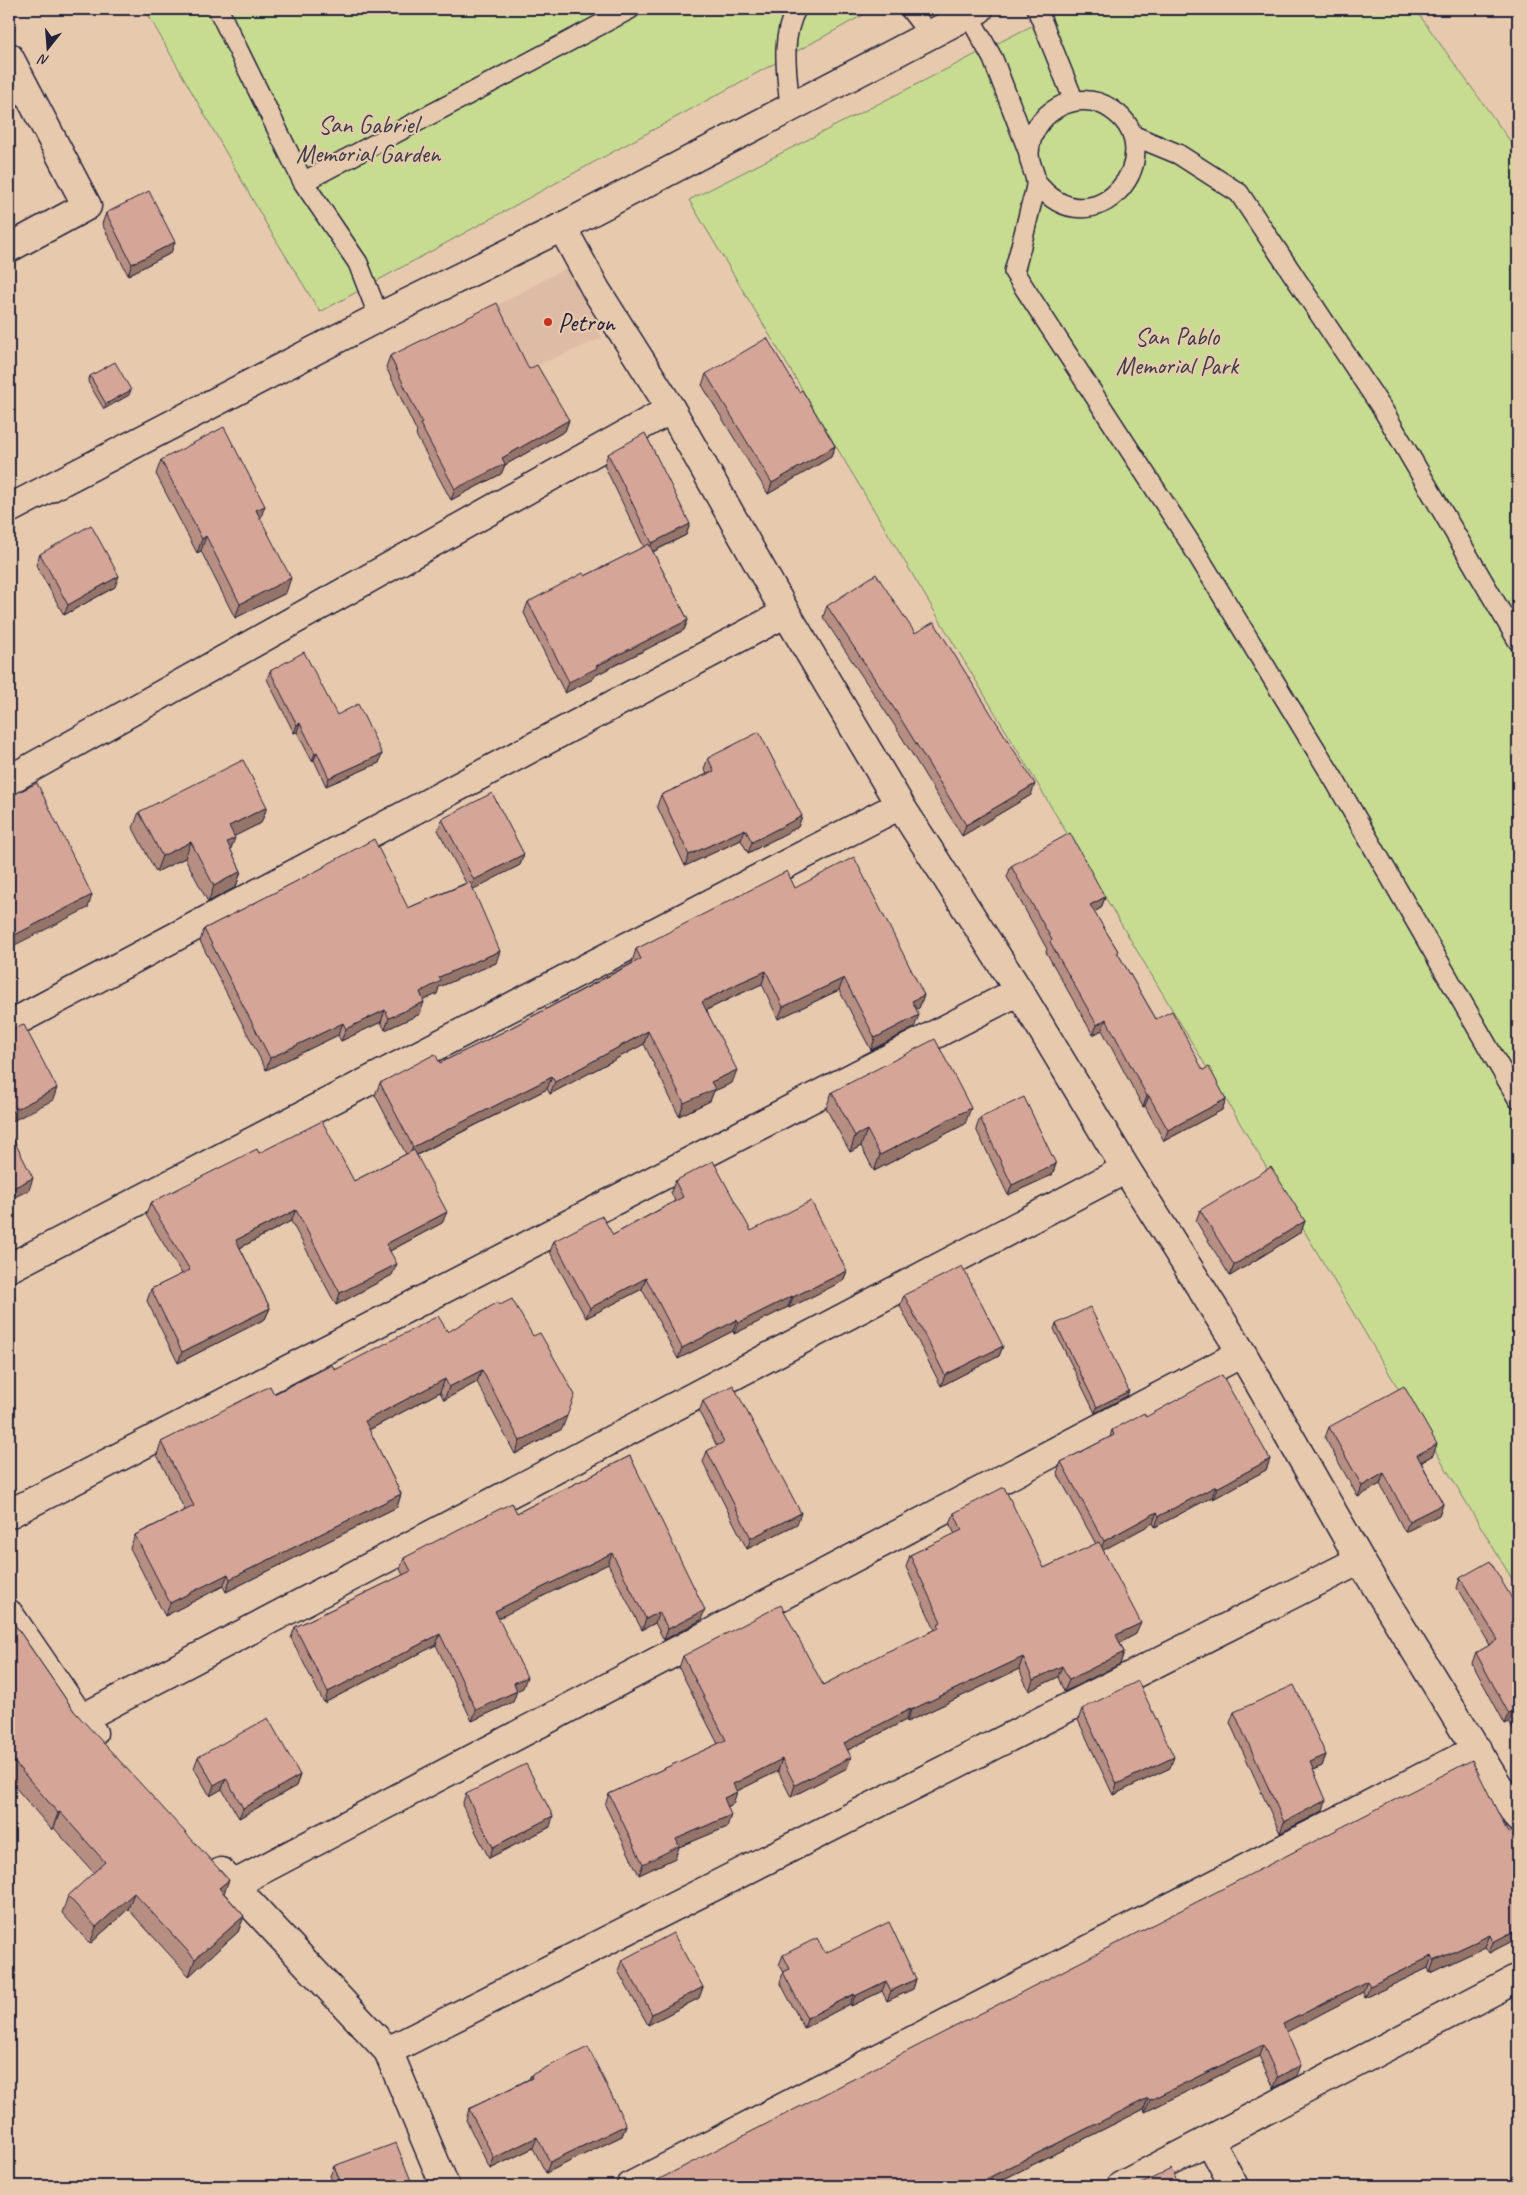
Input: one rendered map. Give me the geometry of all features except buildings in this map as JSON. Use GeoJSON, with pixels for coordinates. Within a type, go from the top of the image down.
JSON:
{"type":"FeatureCollection","features":[{"type":"Feature","properties":{"kind":"street"},"geometry":{"type":"LineString","coordinates":[[9,509],[379,317],[562,227],[973,11]]}},
{"type":"Feature","properties":{"kind":"street"},"geometry":{"type":"LineString","coordinates":[[9,58],[87,206],[9,248]]}},
{"type":"Feature","properties":{"kind":"street"},"geometry":{"type":"LineString","coordinates":[[562,227],[596,290],[671,409],[786,613],[900,805],[1019,992],[1126,1169],[1242,1353],[1360,1560],[1518,1818]]}},
{"type":"Feature","properties":{"kind":"street"},"geometry":{"type":"LineString","coordinates":[[9,780],[671,409]]}},
{"type":"Feature","properties":{"kind":"street"},"geometry":{"type":"LineString","coordinates":[[9,1025],[786,613]]}},
{"type":"Feature","properties":{"kind":"street"},"geometry":{"type":"LineString","coordinates":[[9,1268],[900,805]]}},
{"type":"Feature","properties":{"kind":"street"},"geometry":{"type":"LineString","coordinates":[[9,1514],[1019,992]]}},
{"type":"Feature","properties":{"kind":"street"},"geometry":{"type":"LineString","coordinates":[[80,1719],[1126,1169]]}},
{"type":"Feature","properties":{"kind":"street"},"geometry":{"type":"LineString","coordinates":[[233,1885],[1242,1353]]}},
{"type":"Feature","properties":{"kind":"street"},"geometry":{"type":"LineString","coordinates":[[388,2051],[1360,1560]]}},
{"type":"Feature","properties":{"kind":"street"},"geometry":{"type":"LineString","coordinates":[[9,1614],[80,1719],[107,1748]]}},
{"type":"Feature","properties":{"kind":"street"},"geometry":{"type":"LineString","coordinates":[[631,2186],[1477,1749]]}},
{"type":"Feature","properties":{"kind":"street"},"geometry":{"type":"LineString","coordinates":[[206,1856],[388,2051],[445,2186]]}},
{"type":"Feature","properties":{"kind":"street"},"geometry":{"type":"LineString","coordinates":[[1121,2186],[1518,1978]]}},
{"type":"Feature","properties":{"kind":"street"},"geometry":{"type":"LineString","coordinates":[[1210,2141],[1234,2186]]}},
{"type":"Feature","properties":{"kind":"lane"},"geometry":{"type":"LineString","coordinates":[[218,9],[303,182],[358,263],[379,317]]}},
{"type":"Feature","properties":{"kind":"lane"},"geometry":{"type":"LineString","coordinates":[[303,182],[630,9]]}},
{"type":"Feature","properties":{"kind":"lane"},"geometry":{"type":"LineString","coordinates":[[790,107],[785,46],[789,22],[796,9]]}},
{"type":"Feature","properties":{"kind":"lane"},"geometry":{"type":"LineString","coordinates":[[910,9],[929,34]]}},
{"type":"Feature","properties":{"kind":"lane"},"geometry":{"type":"LineString","coordinates":[[1037,9],[1074,100]]}},
{"type":"Feature","properties":{"kind":"lane"},"geometry":{"type":"LineString","coordinates":[[973,11],[1029,153],[1030,166],[1036,182],[1045,193],[1055,201],[1073,208],[1102,204],[1124,187],[1134,166],[1135,152],[1132,135],[1125,122],[1112,109],[1092,101],[1074,100],[1060,105],[1048,113],[1036,127],[1029,153]]}},
{"type":"Feature","properties":{"kind":"lane"},"geometry":{"type":"LineString","coordinates":[[1132,135],[1178,154],[1239,193],[1383,410],[1518,641]]}},
{"type":"Feature","properties":{"kind":"lane"},"geometry":{"type":"LineString","coordinates":[[1036,182],[1014,272],[1189,541],[1335,781],[1518,1099]]}},
{"type":"Feature","properties":{"kind":"shaded area","name":"Petron"},"geometry":{"type":"Polygon","coordinates":[[[570,266],[602,338],[522,372],[494,307],[570,266]]]}},
{"type":"Feature","properties":{"kind":"green space","name":"San Gabriel Memorial Garden"},"geometry":{"type":"Polygon","coordinates":[[[145,9],[874,9],[320,312],[268,227],[145,9]]]}},
{"type":"Feature","properties":{"kind":"green space","name":"San Pablo Memorial Park"},"geometry":{"type":"Polygon","coordinates":[[[1065,9],[1415,9],[1518,152],[1518,1589],[689,200],[1065,9]]]}},
{"type":"Feature","properties":{"kind":"place","name":"Petron"},"geometry":{"type":"Point","coordinates":[548,322]}}]}
